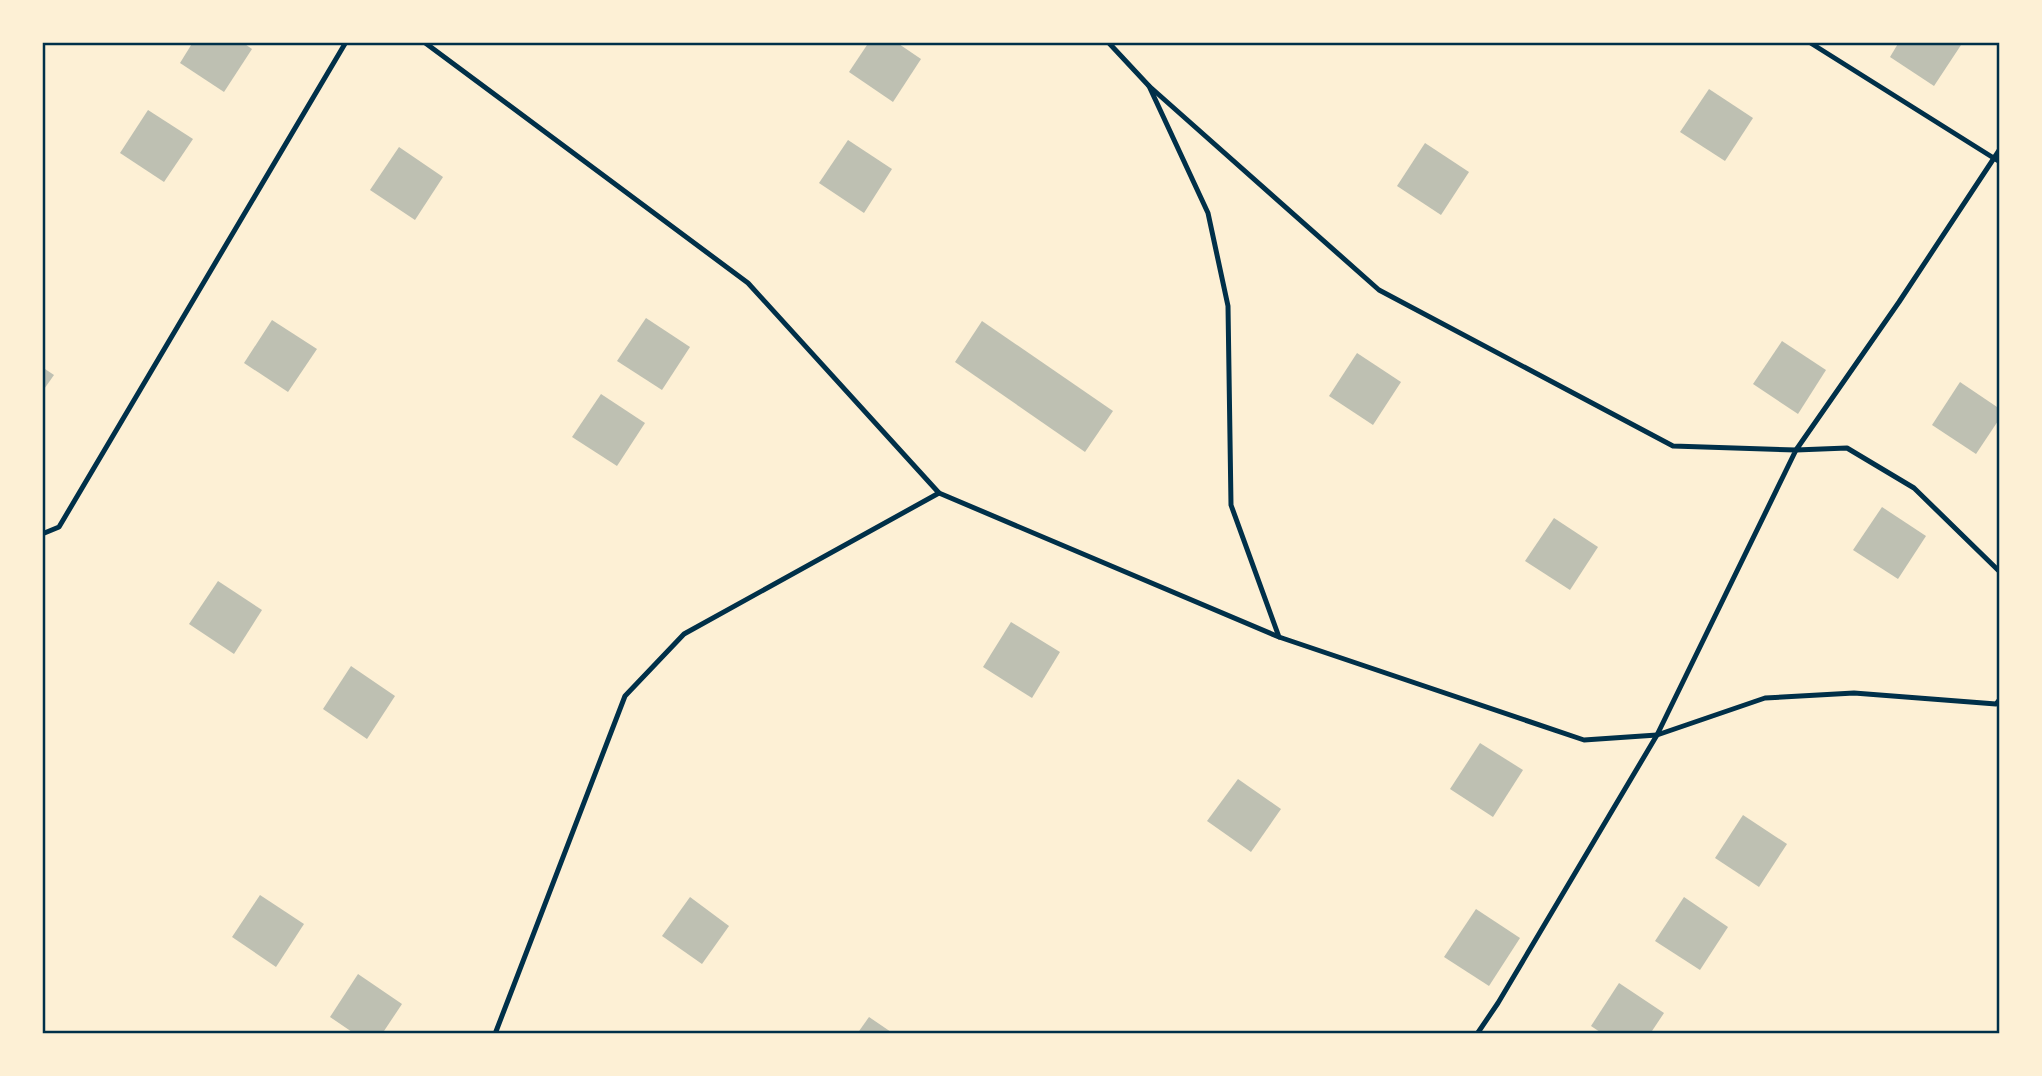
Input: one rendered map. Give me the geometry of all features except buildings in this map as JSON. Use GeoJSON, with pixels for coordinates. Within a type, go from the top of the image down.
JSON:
{"type":"FeatureCollection","features":[{"type":"Feature","properties":{"kind":"lane"},"geometry":{"type":"LineString","coordinates":[[42,534],[59,527],[346,42]]}},
{"type":"Feature","properties":{"kind":"lane"},"geometry":{"type":"LineString","coordinates":[[424,42],[748,283],[939,493],[1279,638],[1584,740],[1657,735],[1765,698],[1854,693],[1996,704],[2000,699]]}},
{"type":"Feature","properties":{"kind":"lane"},"geometry":{"type":"LineString","coordinates":[[1108,42],[1149,86],[1379,290],[1673,446],[1796,450],[1847,448],[1914,488],[2000,572]]}},
{"type":"Feature","properties":{"kind":"lane"},"geometry":{"type":"LineString","coordinates":[[1809,42],[2000,162]]}},
{"type":"Feature","properties":{"kind":"lane"},"geometry":{"type":"LineString","coordinates":[[1149,86],[1208,213],[1228,306],[1231,505],[1279,638]]}},
{"type":"Feature","properties":{"kind":"lane"},"geometry":{"type":"LineString","coordinates":[[1477,1034],[1657,735],[1796,450],[1899,302],[2000,149]]}},
{"type":"Feature","properties":{"kind":"lane"},"geometry":{"type":"LineString","coordinates":[[495,1034],[625,695],[684,634],[939,493]]}}]}
